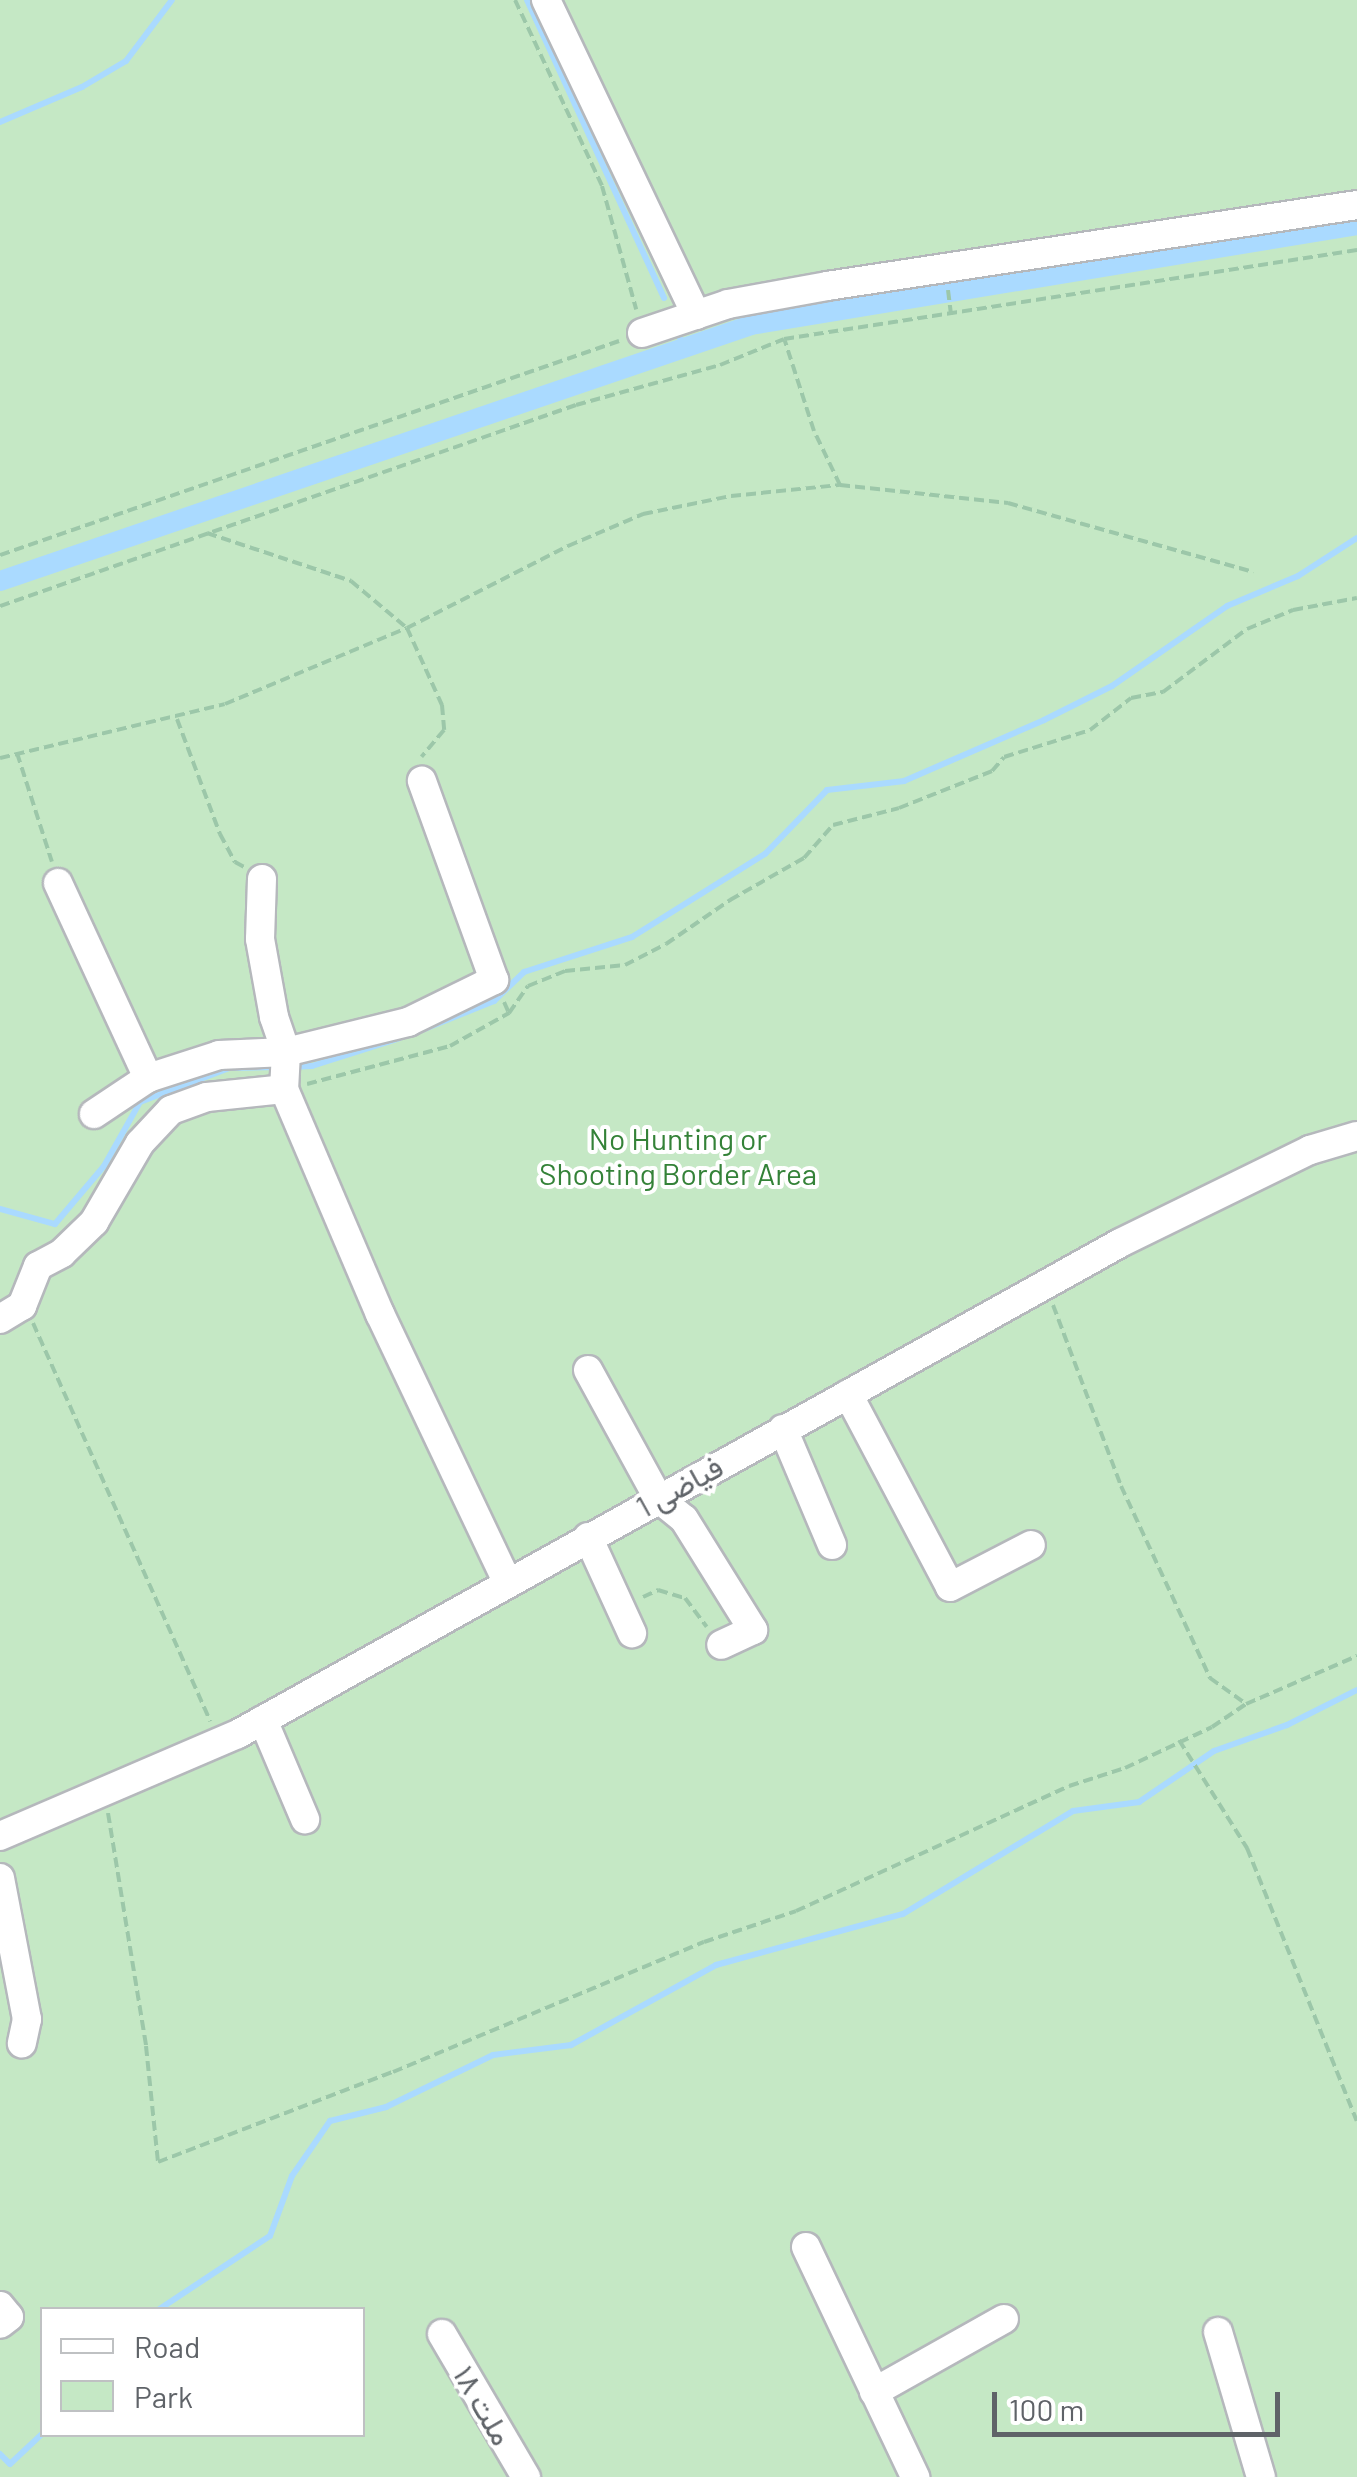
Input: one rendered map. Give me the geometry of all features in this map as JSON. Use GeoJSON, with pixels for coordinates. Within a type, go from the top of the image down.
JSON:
{"type":"FeatureCollection","features":[{"type":"Feature","properties":{"kind":"street"},"geometry":{"type":"LineString","coordinates":[[546,0],[696,316]]}},
{"type":"Feature","properties":{"kind":"street"},"geometry":{"type":"LineString","coordinates":[[642,333],[728,304],[827,286],[1357,205]]}},
{"type":"Feature","properties":{"kind":"street"},"geometry":{"type":"LineString","coordinates":[[11,1313],[38,1266],[62,1253],[94,1222],[140,1144],[171,1110],[408,1022],[494,980],[422,781]]}},
{"type":"Feature","properties":{"kind":"street"},"geometry":{"type":"LineString","coordinates":[[262,879],[260,940],[285,1070],[380,1314],[506,1581]]}},
{"type":"Feature","properties":{"kind":"street"},"geometry":{"type":"LineString","coordinates":[[58,883],[148,1078]]}},
{"type":"Feature","properties":{"kind":"street"},"geometry":{"type":"LineString","coordinates":[[94,1114],[148,1078],[219,1055],[285,1070]]}},
{"type":"Feature","properties":{"kind":"street","name":"فیاضی 1"},"geometry":{"type":"LineString","coordinates":[[0,1836],[220,1742],[1045,1284],[1251,1177],[1310,1150],[1357,1136]]}},
{"type":"Feature","properties":{"kind":"street"},"geometry":{"type":"LineString","coordinates":[[588,1370],[658,1498],[684,1519],[753,1630],[720,1645]]}},
{"type":"Feature","properties":{"kind":"street"},"geometry":{"type":"LineString","coordinates":[[848,1394],[950,1587],[1031,1545]]}},
{"type":"Feature","properties":{"kind":"street"},"geometry":{"type":"LineString","coordinates":[[784,1429],[832,1545]]}},
{"type":"Feature","properties":{"kind":"street"},"geometry":{"type":"LineString","coordinates":[[588,1536],[632,1633]]}},
{"type":"Feature","properties":{"kind":"street"},"geometry":{"type":"LineString","coordinates":[[262,1720],[304,1819]]}},
{"type":"Feature","properties":{"kind":"street"},"geometry":{"type":"LineString","coordinates":[[0,1878],[27,2019],[22,2043]]}},
{"type":"Feature","properties":{"kind":"street"},"geometry":{"type":"LineString","coordinates":[[806,2247],[915,2477]]}},
{"type":"Feature","properties":{"kind":"street"},"geometry":{"type":"LineString","coordinates":[[0,2306],[10,2317],[0,2324]]}},
{"type":"Feature","properties":{"kind":"street"},"geometry":{"type":"LineString","coordinates":[[874,2392],[1004,2319]]}},
{"type":"Feature","properties":{"kind":"street"},"geometry":{"type":"LineString","coordinates":[[1218,2332],[1262,2477]]}},
{"type":"Feature","properties":{"kind":"street","name":"ملت ۱۸"},"geometry":{"type":"LineString","coordinates":[[442,2334],[526,2477]]}},
{"type":"Feature","properties":{"kind":"path"},"geometry":{"type":"LineString","coordinates":[[0,555],[642,333],[602,186],[515,0]]}},
{"type":"Feature","properties":{"kind":"path"},"geometry":{"type":"LineString","coordinates":[[0,606],[576,405],[720,365],[784,340],[1357,250]]}},
{"type":"Feature","properties":{"kind":"path"},"geometry":{"type":"LineString","coordinates":[[950,305],[951,314]]}},
{"type":"Feature","properties":{"kind":"path"},"geometry":{"type":"LineString","coordinates":[[784,340],[814,432],[840,485]]}},
{"type":"Feature","properties":{"kind":"path"},"geometry":{"type":"LineString","coordinates":[[0,758],[177,719],[225,704],[407,628],[568,546],[644,514],[731,496],[840,485],[1008,503],[1253,572]]}},
{"type":"Feature","properties":{"kind":"path"},"geometry":{"type":"LineString","coordinates":[[207,533],[351,582],[407,628],[442,705],[444,730],[414,767],[422,781]]}},
{"type":"Feature","properties":{"kind":"path"},"geometry":{"type":"LineString","coordinates":[[285,1070],[450,1046],[509,1014],[528,986],[565,971],[625,965],[666,944],[730,900],[804,858],[833,825],[899,808],[992,771],[1004,757],[1090,730],[1131,698],[1163,692],[1247,629],[1293,610],[1357,598]]}},
{"type":"Feature","properties":{"kind":"path"},"geometry":{"type":"LineString","coordinates":[[177,719],[220,834],[235,862],[262,879]]}},
{"type":"Feature","properties":{"kind":"path"},"geometry":{"type":"LineString","coordinates":[[17,753],[58,883]]}},
{"type":"Feature","properties":{"kind":"path"},"geometry":{"type":"LineString","coordinates":[[505,1004],[509,1014]]}},
{"type":"Feature","properties":{"kind":"path"},"geometry":{"type":"LineString","coordinates":[[1045,1284],[1121,1486],[1210,1678],[1246,1704]]}},
{"type":"Feature","properties":{"kind":"path"},"geometry":{"type":"LineString","coordinates":[[11,1313],[43,1340],[220,1742]]}},
{"type":"Feature","properties":{"kind":"path"},"geometry":{"type":"LineString","coordinates":[[620,1606],[658,1590],[685,1598],[720,1645]]}},
{"type":"Feature","properties":{"kind":"path"},"geometry":{"type":"LineString","coordinates":[[105,1793],[146,2046],[158,2162],[393,2072],[704,1942],[796,1910],[1070,1786],[1125,1768],[1178,1740],[1212,1728],[1246,1704],[1357,1656]]}},
{"type":"Feature","properties":{"kind":"path"},"geometry":{"type":"LineString","coordinates":[[1178,1740],[1247,1848],[1357,2120]]}},
{"type":"Feature","properties":{"kind":"green space","name":"No Hunting or Shooting Border Area"},"geometry":{"type":"Polygon","coordinates":[[[0,0],[1357,0],[1357,2477],[0,2477],[0,0]]]}},
{"type":"Feature","properties":{"kind":"waterway"},"geometry":{"type":"LineString","coordinates":[[0,122],[82,87],[126,61],[172,0]]}},
{"type":"Feature","properties":{"kind":"waterway"},"geometry":{"type":"LineString","coordinates":[[527,0],[664,298]]}},
{"type":"Feature","properties":{"kind":"waterway"},"geometry":{"type":"LineString","coordinates":[[0,581],[751,325],[1357,225]]}},
{"type":"Feature","properties":{"kind":"waterway"},"geometry":{"type":"LineString","coordinates":[[677,331],[683,345]]}},
{"type":"Feature","properties":{"kind":"waterway"},"geometry":{"type":"LineString","coordinates":[[417,1032],[494,1001],[524,972],[632,937],[765,854],[827,790],[904,781],[1044,720],[1112,686],[1227,606],[1298,576],[1357,538]]}},
{"type":"Feature","properties":{"kind":"waterway"},"geometry":{"type":"LineString","coordinates":[[292,1067],[312,1066],[400,1038]]}},
{"type":"Feature","properties":{"kind":"waterway"},"geometry":{"type":"LineString","coordinates":[[0,1209],[55,1224],[104,1166],[140,1102],[229,1068],[280,1067]]}},
{"type":"Feature","properties":{"kind":"waterway"},"geometry":{"type":"LineString","coordinates":[[163,2307],[270,2236],[292,2176],[330,2121],[386,2107],[493,2055],[571,2045],[716,1965],[903,1914],[1073,1811],[1139,1802],[1214,1751],[1287,1725],[1357,1690]]}},
{"type":"Feature","properties":{"kind":"waterway"},"geometry":{"type":"LineString","coordinates":[[0,2454],[10,2464],[40,2436]]}}]}
